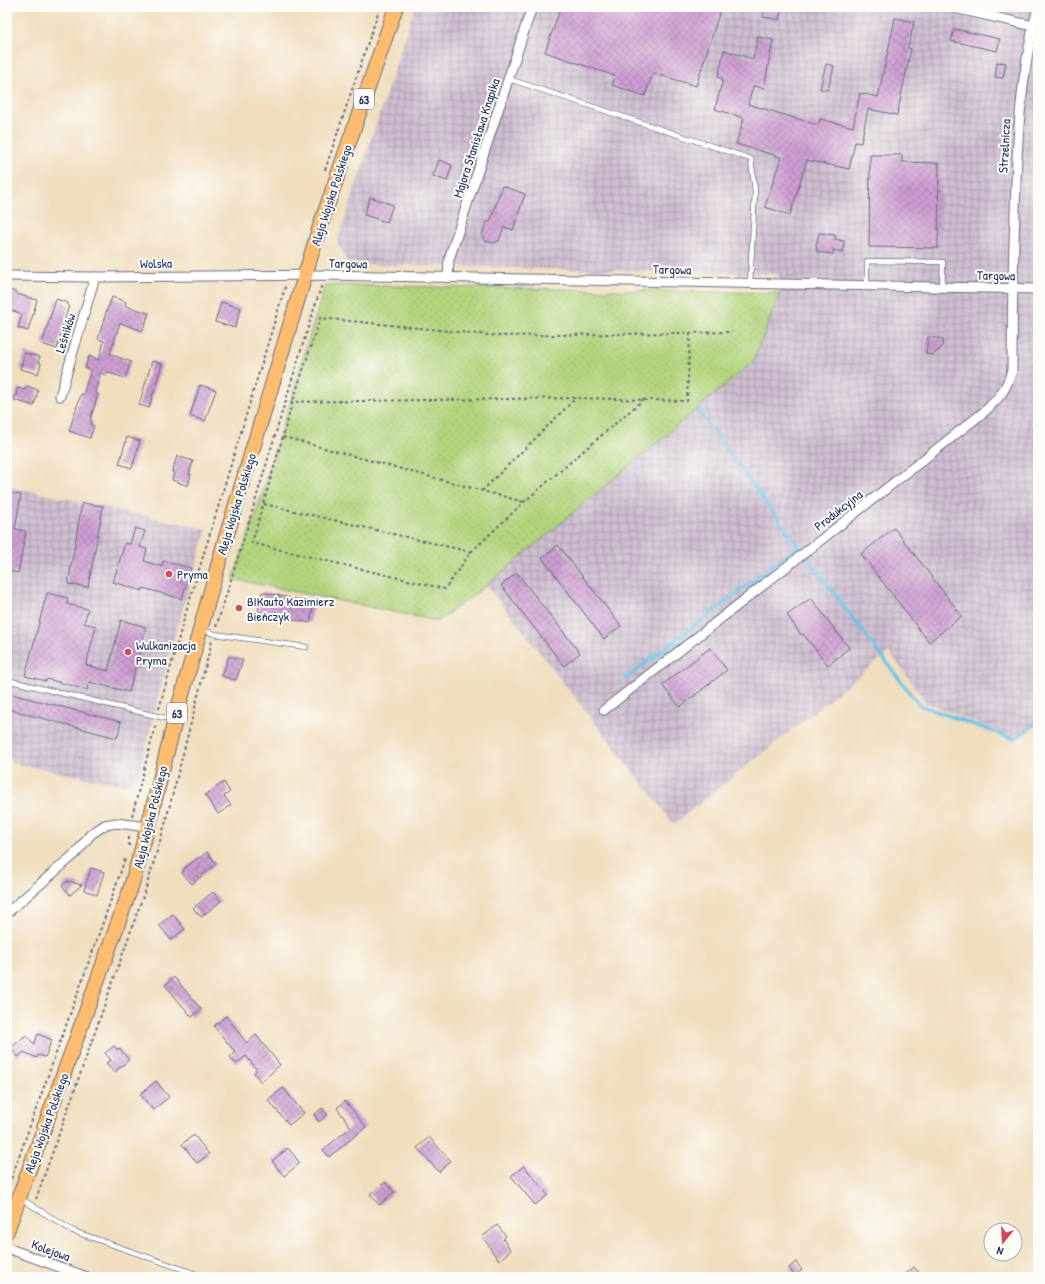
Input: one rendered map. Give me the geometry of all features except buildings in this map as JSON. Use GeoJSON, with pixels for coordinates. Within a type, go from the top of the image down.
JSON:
{"type":"FeatureCollection","features":[{"type":"Feature","properties":{"kind":"main road","name":"Aleja Wojska Polskiego"},"geometry":{"type":"LineString","coordinates":[[7,1231],[13,1194],[130,890],[148,827],[174,720],[224,544],[319,230],[396,7]]}},
{"type":"Feature","properties":{"kind":"street","name":"Majora Stanisława Knapika"},"geometry":{"type":"LineString","coordinates":[[448,278],[449,259],[532,7]]}},
{"type":"Feature","properties":{"kind":"street"},"geometry":{"type":"LineString","coordinates":[[950,7],[1035,27]]}},
{"type":"Feature","properties":{"kind":"street","name":"Strzelnicza"},"geometry":{"type":"LineString","coordinates":[[1013,289],[1016,148],[1020,103],[1027,53],[1035,27],[1038,7]]}},
{"type":"Feature","properties":{"kind":"street","name":"Wolska"},"geometry":{"type":"LineString","coordinates":[[7,276],[96,277],[306,275]]}},
{"type":"Feature","properties":{"kind":"street","name":"Targowa"},"geometry":{"type":"LineString","coordinates":[[306,275],[1038,289]]}},
{"type":"Feature","properties":{"kind":"street","name":"Leśników"},"geometry":{"type":"LineString","coordinates":[[60,396],[96,277]]}},
{"type":"Feature","properties":{"kind":"street","name":"Produkcyjna"},"geometry":{"type":"LineString","coordinates":[[604,710],[1000,398],[1008,384],[1012,370],[1013,289]]}},
{"type":"Feature","properties":{"kind":"street"},"geometry":{"type":"LineString","coordinates":[[7,913],[76,853],[92,834],[105,825],[130,823],[148,827]]}},
{"type":"Feature","properties":{"kind":"street","name":"Kolejowa"},"geometry":{"type":"LineString","coordinates":[[7,1248],[87,1277]]}},
{"type":"Feature","properties":{"kind":"lane"},"geometry":{"type":"LineString","coordinates":[[509,79],[751,159],[755,191],[750,283]]}},
{"type":"Feature","properties":{"kind":"lane"},"geometry":{"type":"LineString","coordinates":[[867,286],[866,261],[943,262],[942,287]]}},
{"type":"Feature","properties":{"kind":"lane"},"geometry":{"type":"LineString","coordinates":[[200,629],[214,634],[306,647]]}},
{"type":"Feature","properties":{"kind":"lane"},"geometry":{"type":"LineString","coordinates":[[7,680],[174,720]]}},
{"type":"Feature","properties":{"kind":"lane"},"geometry":{"type":"LineString","coordinates":[[13,1194],[73,1231],[206,1277]]}},
{"type":"Feature","properties":{"kind":"path"},"geometry":{"type":"LineString","coordinates":[[324,173],[380,7]]}},
{"type":"Feature","properties":{"kind":"path"},"geometry":{"type":"LineString","coordinates":[[128,847],[130,823],[157,716],[184,619],[289,275]]}},
{"type":"Feature","properties":{"kind":"path"},"geometry":{"type":"LineString","coordinates":[[33,1206],[124,952],[166,824],[214,634],[284,402],[325,275]]}},
{"type":"Feature","properties":{"kind":"path"},"geometry":{"type":"LineString","coordinates":[[644,399],[524,502],[471,552],[445,589],[252,543],[293,401],[320,318],[499,336],[732,332]]}},
{"type":"Feature","properties":{"kind":"path"},"geometry":{"type":"LineString","coordinates":[[284,402],[576,398],[687,401],[690,333]]}},
{"type":"Feature","properties":{"kind":"path"},"geometry":{"type":"LineString","coordinates":[[482,491],[576,398]]}},
{"type":"Feature","properties":{"kind":"path"},"geometry":{"type":"LineString","coordinates":[[283,438],[524,502]]}},
{"type":"Feature","properties":{"kind":"path"},"geometry":{"type":"LineString","coordinates":[[264,504],[471,552]]}},
{"type":"Feature","properties":{"kind":"path"},"geometry":{"type":"LineString","coordinates":[[13,1194],[126,855]]}},
{"type":"Feature","properties":{"kind":"shaded area"},"geometry":{"type":"Polygon","coordinates":[[[415,7],[1038,7],[1038,725],[1018,739],[927,703],[889,652],[674,824],[487,585],[753,362],[780,293],[779,274],[349,264],[337,243],[415,7]]]}},
{"type":"Feature","properties":{"kind":"shaded area"},"geometry":{"type":"Polygon","coordinates":[[[7,486],[207,529],[168,658],[136,787],[7,762],[7,486]]]}},
{"type":"Feature","properties":{"kind":"green space"},"geometry":{"type":"Polygon","coordinates":[[[325,285],[780,293],[753,362],[487,585],[438,621],[233,579],[259,504],[325,285]]]}},
{"type":"Feature","properties":{"kind":"waterway"},"geometry":{"type":"LineString","coordinates":[[697,409],[798,546],[919,705],[1014,739],[1038,721]]}},
{"type":"Feature","properties":{"kind":"waterway"},"geometry":{"type":"LineString","coordinates":[[625,679],[798,546]]}},
{"type":"Feature","properties":{"kind":"place","name":"Pryma"},"geometry":{"type":"Point","coordinates":[169,574]}},
{"type":"Feature","properties":{"kind":"place","name":"BIKauto Kazimierz Bieńczyk"},"geometry":{"type":"Point","coordinates":[239,608]}},
{"type":"Feature","properties":{"kind":"place","name":"Wulkanizacja Pryma"},"geometry":{"type":"Point","coordinates":[128,652]}}]}
